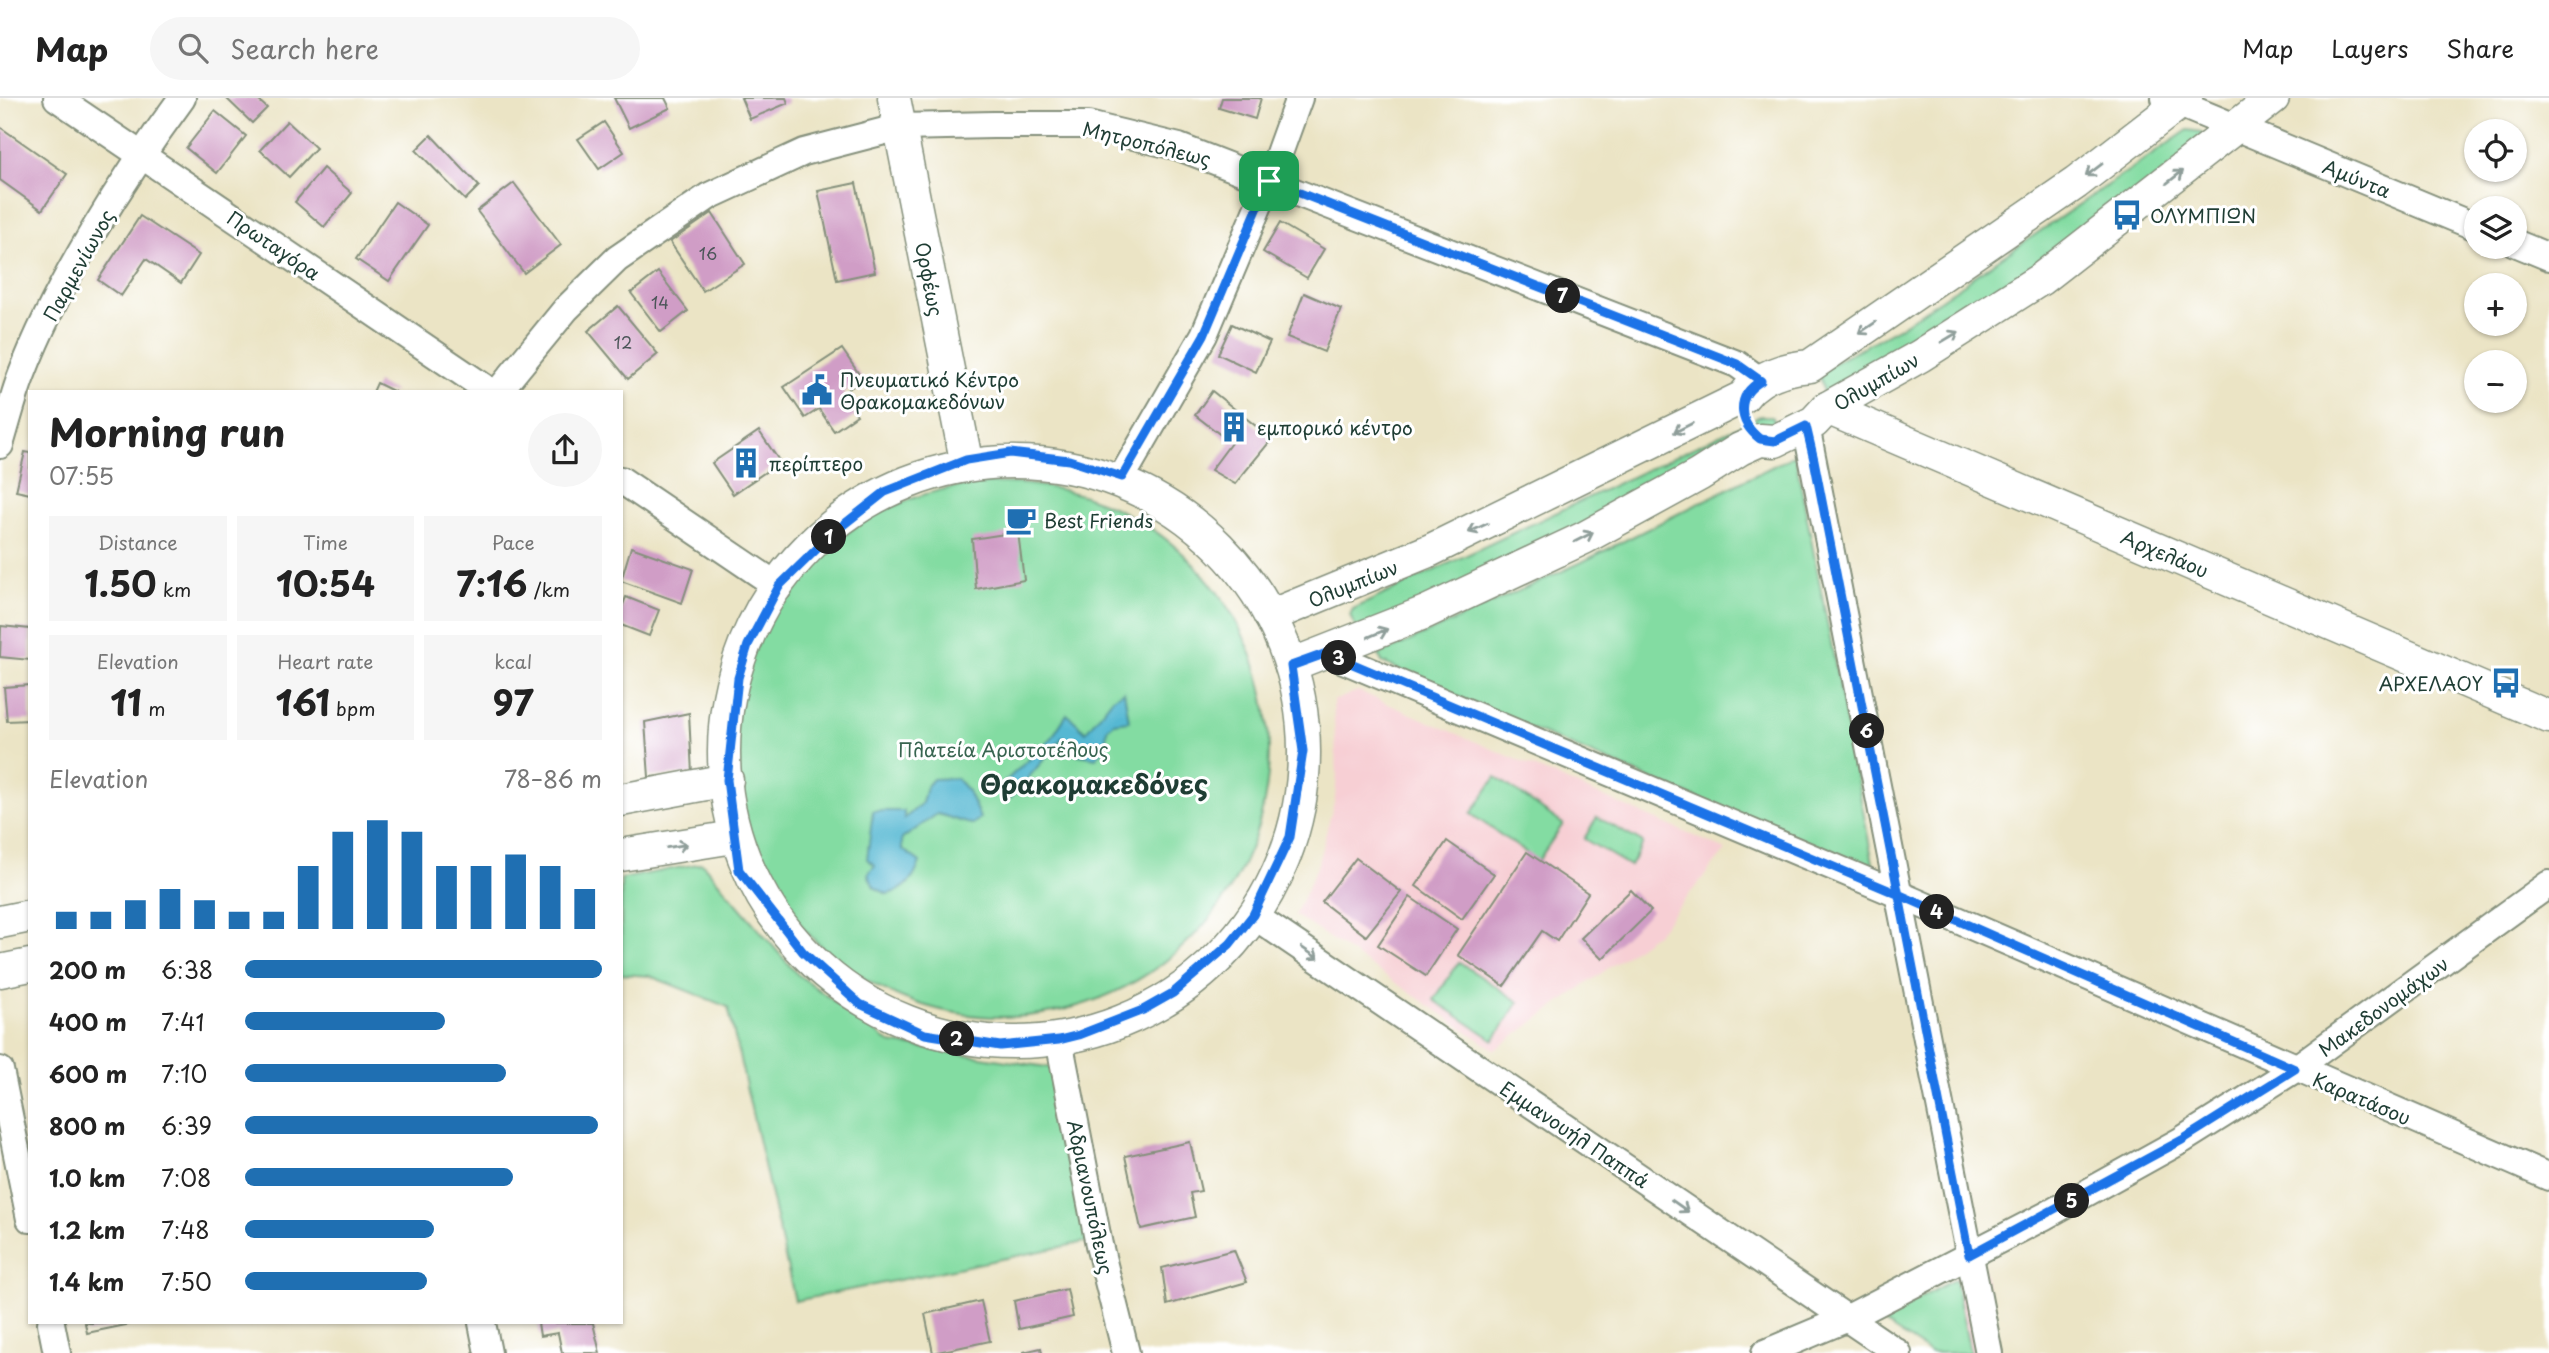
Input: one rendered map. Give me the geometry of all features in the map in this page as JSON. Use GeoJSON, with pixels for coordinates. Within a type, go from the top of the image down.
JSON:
{"type":"FeatureCollection","features":[{"type":"Feature","properties":{"kind":"street","name":"Πρωταγόρα"},"geometry":{"type":"LineString","coordinates":[[57,98],[488,390]]}},
{"type":"Feature","properties":{"kind":"street","name":"Παρμενίωνος"},"geometry":{"type":"LineString","coordinates":[[0,445],[22,374],[60,293],[141,154],[182,98]]}},
{"type":"Feature","properties":{"kind":"street"},"geometry":{"type":"LineString","coordinates":[[1122,477],[1204,335],[1269,181],[1300,98]]}},
{"type":"Feature","properties":{"kind":"street","name":"Ολυμπίων"},"geometry":{"type":"LineString","coordinates":[[1291,666],[1426,612],[1584,538],[1760,439],[1775,441],[1817,417],[2041,279],[2238,128],[2273,98]]}},
{"type":"Feature","properties":{"kind":"street"},"geometry":{"type":"LineString","coordinates":[[2177,100],[2238,128]]}},
{"type":"Feature","properties":{"kind":"street","name":"Ολυμπίων"},"geometry":{"type":"LineString","coordinates":[[1270,616],[1432,550],[1752,389],[1778,372],[1810,366],[2076,183],[2177,100]]}},
{"type":"Feature","properties":{"kind":"street","name":"Μητροπόλεως"},"geometry":{"type":"LineString","coordinates":[[500,390],[566,309],[617,260],[709,196],[897,113],[1088,125],[1179,147],[1737,364],[1752,389]]}},
{"type":"Feature","properties":{"kind":"street","name":"Ορφέως"},"geometry":{"type":"LineString","coordinates":[[897,113],[966,460]]}},
{"type":"Feature","properties":{"kind":"street","name":"Αμύντα"},"geometry":{"type":"LineString","coordinates":[[2238,128],[2464,222]]}},
{"type":"Feature","properties":{"kind":"street"},"geometry":{"type":"LineString","coordinates":[[2527,248],[2549,257]]}},
{"type":"Feature","properties":{"kind":"street"},"geometry":{"type":"LineString","coordinates":[[1810,366],[1827,381],[1830,398],[1817,417],[1900,895],[1989,1353]]}},
{"type":"Feature","properties":{"kind":"street"},"geometry":{"type":"LineString","coordinates":[[1752,389],[1744,423],[1760,439]]}},
{"type":"Feature","properties":{"kind":"street","name":"Αρχελάου"},"geometry":{"type":"LineString","coordinates":[[1817,417],[2549,717]]}},
{"type":"Feature","properties":{"kind":"street"},"geometry":{"type":"LineString","coordinates":[[1010,453],[1069,460],[1122,477],[1148,489],[1187,514],[1237,563],[1270,616],[1291,666],[1303,751],[1290,837],[1253,915],[1230,944],[1173,993],[1112,1023],[1059,1040],[1000,1046],[925,1034],[860,1004],[803,952],[739,870],[727,780],[738,678],[748,645],[779,586],[833,533],[885,492],[966,460],[1010,453]]}},
{"type":"Feature","properties":{"kind":"street"},"geometry":{"type":"LineString","coordinates":[[623,481],[779,586]]}},
{"type":"Feature","properties":{"kind":"street","name":"Καρατάσου"},"geometry":{"type":"LineString","coordinates":[[1327,653],[1900,895],[2295,1069],[2549,1177]]}},
{"type":"Feature","properties":{"kind":"street"},"geometry":{"type":"LineString","coordinates":[[623,800],[727,780]]}},
{"type":"Feature","properties":{"kind":"street"},"geometry":{"type":"LineString","coordinates":[[623,855],[734,837]]}},
{"type":"Feature","properties":{"kind":"street","name":"Μακεδονομάχων"},"geometry":{"type":"LineString","coordinates":[[1765,1353],[1848,1318],[2182,1140],[2295,1069],[2549,884]]}},
{"type":"Feature","properties":{"kind":"street","name":"Εμμανουήλ Παππά"},"geometry":{"type":"LineString","coordinates":[[1253,915],[1898,1353]]}},
{"type":"Feature","properties":{"kind":"street"},"geometry":{"type":"LineString","coordinates":[[0,922],[28,916]]}},
{"type":"Feature","properties":{"kind":"street"},"geometry":{"type":"LineString","coordinates":[[0,971],[28,965]]}},
{"type":"Feature","properties":{"kind":"street","name":"Αδριανουπόλεως"},"geometry":{"type":"LineString","coordinates":[[1059,1040],[1099,1245],[1126,1353]]}},
{"type":"Feature","properties":{"kind":"street"},"geometry":{"type":"LineString","coordinates":[[0,1070],[28,1209]]}},
{"type":"Feature","properties":{"kind":"street"},"geometry":{"type":"LineString","coordinates":[[51,1324],[57,1353]]}},
{"type":"Feature","properties":{"kind":"street"},"geometry":{"type":"LineString","coordinates":[[482,1324],[488,1353]]}},
{"type":"Feature","properties":{"kind":"shaded area"},"geometry":{"type":"Polygon","coordinates":[[[1358,691],[1726,850],[1657,933],[1495,1050],[1295,915],[1317,867],[1335,799],[1337,774],[1333,701],[1358,691]]]}},
{"type":"Feature","properties":{"kind":"shaded area"},"geometry":{"type":"Polygon","coordinates":[[[1984,1268],[2000,1353],[1970,1353],[1954,1274],[1984,1268]]]}},
{"type":"Feature","properties":{"kind":"green space"},"geometry":{"type":"Polygon","coordinates":[[[2188,130],[2201,132],[2213,148],[1827,408],[1819,371],[1900,327],[2188,130]]]}},
{"type":"Feature","properties":{"kind":"green space"},"geometry":{"type":"Polygon","coordinates":[[[1760,416],[1772,416],[1780,432],[1361,640],[1350,615],[1353,609],[1760,416]]]}},
{"type":"Feature","properties":{"kind":"green space"},"geometry":{"type":"Polygon","coordinates":[[[1795,455],[1874,868],[1870,871],[1496,714],[1382,662],[1379,655],[1580,563],[1795,455]]]}},
{"type":"Feature","properties":{"kind":"green space","name":"Πλατεία Αριστοτέλους"},"geometry":{"type":"Polygon","coordinates":[[[1002,483],[1054,488],[1104,503],[1150,528],[1191,561],[1224,602],[1249,648],[1264,698],[1269,750],[1264,802],[1249,852],[1224,898],[1191,939],[1150,972],[1104,997],[1054,1012],[1002,1017],[950,1012],[900,997],[854,972],[813,939],[780,898],[755,852],[740,802],[735,750],[740,698],[755,648],[780,602],[813,561],[854,528],[900,503],[950,488],[1002,483]]]}},
{"type":"Feature","properties":{"kind":"green space"},"geometry":{"type":"Polygon","coordinates":[[[1496,777],[1563,824],[1538,861],[1471,814],[1496,777]]]}},
{"type":"Feature","properties":{"kind":"green space"},"geometry":{"type":"Polygon","coordinates":[[[1597,817],[1643,843],[1630,866],[1584,839],[1597,817]]]}},
{"type":"Feature","properties":{"kind":"green space"},"geometry":{"type":"Polygon","coordinates":[[[702,863],[796,973],[890,1043],[1060,1069],[1090,1241],[795,1301],[728,1007],[650,976],[623,974],[623,879],[702,863]]]}},
{"type":"Feature","properties":{"kind":"green space"},"geometry":{"type":"Polygon","coordinates":[[[1459,962],[1519,1002],[1494,1040],[1434,1000],[1459,962]]]}},
{"type":"Feature","properties":{"kind":"green space"},"geometry":{"type":"Polygon","coordinates":[[[1955,1279],[1970,1353],[1930,1353],[1884,1323],[1883,1318],[1955,1279]]]}},
{"type":"Feature","properties":{"kind":"water"},"geometry":{"type":"Polygon","coordinates":[[[1124,691],[1129,721],[1114,723],[1107,729],[1105,747],[1096,758],[1075,754],[1063,737],[1011,798],[998,788],[1051,739],[1067,714],[1086,732],[1113,698],[1124,691]]]}},
{"type":"Feature","properties":{"kind":"water"},"geometry":{"type":"Polygon","coordinates":[[[956,778],[968,791],[980,818],[973,824],[937,814],[902,839],[902,849],[920,862],[908,883],[887,894],[874,887],[868,874],[875,865],[867,859],[873,811],[904,811],[904,819],[922,803],[926,787],[933,779],[956,778]]]}},
{"type":"Feature","properties":{"kind":"building"},"geometry":{"type":"Polygon","coordinates":[[[226,98],[256,98],[267,108],[252,123],[226,98]]]}},
{"type":"Feature","properties":{"kind":"building"},"geometry":{"type":"Polygon","coordinates":[[[614,98],[665,98],[670,108],[629,128],[614,98]]]}},
{"type":"Feature","properties":{"kind":"building"},"geometry":{"type":"Polygon","coordinates":[[[741,98],[786,98],[788,103],[750,119],[741,98]]]}},
{"type":"Feature","properties":{"kind":"building"},"geometry":{"type":"Polygon","coordinates":[[[1222,98],[1261,98],[1255,119],[1219,108],[1222,98]]]}},
{"type":"Feature","properties":{"kind":"building"},"geometry":{"type":"Polygon","coordinates":[[[215,111],[246,136],[217,173],[186,148],[215,111]]]}},
{"type":"Feature","properties":{"kind":"building"},"geometry":{"type":"Polygon","coordinates":[[[287,121],[316,148],[289,177],[260,150],[287,121]]]}},
{"type":"Feature","properties":{"kind":"building"},"geometry":{"type":"Polygon","coordinates":[[[604,122],[624,152],[599,169],[578,139],[604,122]]]}},
{"type":"Feature","properties":{"kind":"building"},"geometry":{"type":"Polygon","coordinates":[[[0,127],[67,174],[42,210],[0,180],[0,127]]]}},
{"type":"Feature","properties":{"kind":"building"},"geometry":{"type":"Polygon","coordinates":[[[431,135],[479,186],[465,200],[416,150],[431,135]]]}},
{"type":"Feature","properties":{"kind":"building"},"geometry":{"type":"Polygon","coordinates":[[[323,168],[352,193],[324,227],[295,202],[323,168]]]}},
{"type":"Feature","properties":{"kind":"building"},"geometry":{"type":"Polygon","coordinates":[[[514,183],[561,245],[524,273],[477,211],[514,183]]]}},
{"type":"Feature","properties":{"kind":"building"},"geometry":{"type":"Polygon","coordinates":[[[856,183],[875,272],[837,280],[818,191],[856,183]]]}},
{"type":"Feature","properties":{"kind":"building"},"geometry":{"type":"Polygon","coordinates":[[[395,202],[428,225],[389,281],[356,259],[395,202]]]}},
{"type":"Feature","properties":{"kind":"building"},"geometry":{"type":"Polygon","coordinates":[[[712,213],[745,264],[703,291],[670,242],[712,213]]]}},
{"type":"Feature","properties":{"kind":"building"},"geometry":{"type":"Polygon","coordinates":[[[140,216],[199,255],[181,283],[146,259],[121,296],[98,280],[140,216]]]}},
{"type":"Feature","properties":{"kind":"building"},"geometry":{"type":"Polygon","coordinates":[[[1280,223],[1324,249],[1307,278],[1263,252],[1280,223]]]}},
{"type":"Feature","properties":{"kind":"building"},"geometry":{"type":"Polygon","coordinates":[[[658,272],[688,311],[661,332],[631,293],[658,272]]]}},
{"type":"Feature","properties":{"kind":"building"},"geometry":{"type":"Polygon","coordinates":[[[1304,293],[1341,309],[1324,352],[1287,337],[1304,293]]]}},
{"type":"Feature","properties":{"kind":"building"},"geometry":{"type":"Polygon","coordinates":[[[618,306],[658,354],[628,379],[588,331],[618,306]]]}},
{"type":"Feature","properties":{"kind":"building"},"geometry":{"type":"Polygon","coordinates":[[[1232,324],[1270,342],[1256,372],[1218,354],[1232,324]]]}},
{"type":"Feature","properties":{"kind":"building","name":"Πνευματικό Κέντρο Θρακομακεδόνων"},"geometry":{"type":"Polygon","coordinates":[[[842,349],[863,380],[842,393],[857,415],[834,431],[819,409],[805,418],[784,387],[842,349]]]}},
{"type":"Feature","properties":{"kind":"building"},"geometry":{"type":"Polygon","coordinates":[[[377,383],[391,390],[374,390],[377,383]]]}},
{"type":"Feature","properties":{"kind":"building","name":"εμπορικό κέντρο"},"geometry":{"type":"Polygon","coordinates":[[[1212,391],[1272,439],[1235,484],[1211,470],[1231,443],[1195,415],[1212,391]]]}},
{"type":"Feature","properties":{"kind":"building","name":"περίπτερο"},"geometry":{"type":"Polygon","coordinates":[[[759,431],[780,462],[733,494],[712,463],[759,431]]]}},
{"type":"Feature","properties":{"kind":"building"},"geometry":{"type":"Polygon","coordinates":[[[25,452],[28,453],[28,494],[16,491],[25,452]]]}},
{"type":"Feature","properties":{"kind":"building"},"geometry":{"type":"Polygon","coordinates":[[[1018,532],[1024,580],[976,589],[972,539],[1018,532]]]}},
{"type":"Feature","properties":{"kind":"building"},"geometry":{"type":"Polygon","coordinates":[[[631,547],[693,569],[682,603],[623,582],[631,547]]]}},
{"type":"Feature","properties":{"kind":"building"},"geometry":{"type":"Polygon","coordinates":[[[626,597],[659,610],[649,636],[623,626],[623,605],[626,597]]]}},
{"type":"Feature","properties":{"kind":"building"},"geometry":{"type":"Polygon","coordinates":[[[1,626],[28,629],[28,660],[0,657],[1,626]]]}},
{"type":"Feature","properties":{"kind":"building"},"geometry":{"type":"Polygon","coordinates":[[[28,685],[28,720],[7,721],[4,687],[28,685]]]}},
{"type":"Feature","properties":{"kind":"building"},"geometry":{"type":"Polygon","coordinates":[[[689,713],[692,774],[649,777],[645,722],[689,713]]]}},
{"type":"Feature","properties":{"kind":"building"},"geometry":{"type":"Polygon","coordinates":[[[1447,841],[1494,874],[1462,919],[1416,886],[1447,841]]]}},
{"type":"Feature","properties":{"kind":"building"},"geometry":{"type":"Polygon","coordinates":[[[1527,852],[1588,893],[1557,941],[1542,931],[1504,986],[1458,955],[1527,852]]]}},
{"type":"Feature","properties":{"kind":"building"},"geometry":{"type":"Polygon","coordinates":[[[1356,858],[1401,892],[1366,936],[1322,902],[1356,858]]]}},
{"type":"Feature","properties":{"kind":"building"},"geometry":{"type":"Polygon","coordinates":[[[1631,890],[1651,911],[1602,959],[1581,938],[1631,890]]]}},
{"type":"Feature","properties":{"kind":"building"},"geometry":{"type":"Polygon","coordinates":[[[1410,897],[1457,929],[1426,976],[1378,945],[1410,897]]]}},
{"type":"Feature","properties":{"kind":"building"},"geometry":{"type":"Polygon","coordinates":[[[1190,1142],[1201,1191],[1190,1193],[1195,1217],[1141,1229],[1125,1156],[1190,1142]]]}},
{"type":"Feature","properties":{"kind":"building"},"geometry":{"type":"Polygon","coordinates":[[[1234,1250],[1247,1282],[1167,1305],[1162,1268],[1234,1250]]]}},
{"type":"Feature","properties":{"kind":"building"},"geometry":{"type":"Polygon","coordinates":[[[1067,1289],[1073,1317],[1019,1329],[1014,1301],[1067,1289]]]}},
{"type":"Feature","properties":{"kind":"building"},"geometry":{"type":"Polygon","coordinates":[[[981,1301],[990,1341],[933,1353],[925,1314],[981,1301]]]}},
{"type":"Feature","properties":{"kind":"building"},"geometry":{"type":"Polygon","coordinates":[[[85,1324],[131,1324],[87,1333],[85,1324]]]}},
{"type":"Feature","properties":{"kind":"building"},"geometry":{"type":"Polygon","coordinates":[[[538,1324],[593,1324],[600,1353],[562,1353],[558,1333],[540,1336],[538,1324]]]}},
{"type":"Feature","properties":{"kind":"building"},"geometry":{"type":"Polygon","coordinates":[[[1041,1348],[1042,1353],[1023,1353],[1023,1352],[1041,1348]]]}},
{"type":"Feature","properties":{"kind":"place","name":"ΟΛΥΜΠΙΩΝ"},"geometry":{"type":"Point","coordinates":[2127,215]}},
{"type":"Feature","properties":{"kind":"place","name":"Πνευματικό Κέντρο Θρακομακεδόνων"},"geometry":{"type":"Point","coordinates":[817,390]}},
{"type":"Feature","properties":{"kind":"place","name":"εμπορικό κέντρο"},"geometry":{"type":"Point","coordinates":[1234,427]}},
{"type":"Feature","properties":{"kind":"place","name":"περίπτερο"},"geometry":{"type":"Point","coordinates":[746,463]}},
{"type":"Feature","properties":{"kind":"place","name":"Best Friends"},"geometry":{"type":"Point","coordinates":[1021,520]}},
{"type":"Feature","properties":{"kind":"place","name":"ΑΡΧΕΛΑΟΥ"},"geometry":{"type":"Point","coordinates":[2506,683]}},
{"type":"Feature","properties":{"kind":"district","name":"Θρακομακεδόνες"},"geometry":{"type":"Point","coordinates":[1094,783]}},
{"type":"Feature","properties":{"kind":"route"},"geometry":{"type":"LineString","coordinates":[[1269,181],[1204,335],[1122,477],[1069,460],[1010,453],[966,460],[885,492],[833,533],[779,586],[748,645],[738,678],[727,780],[734,837],[739,870],[803,952],[837,985],[860,1004],[925,1034],[1000,1046],[1059,1040],[1079,1035],[1143,1010],[1173,993],[1230,944],[1253,915],[1290,837],[1303,751],[1291,666],[1327,653],[1900,895],[2295,1069],[2182,1140],[1969,1255],[1900,895],[1806,426],[1775,441],[1760,439],[1744,423],[1741,409],[1743,397],[1749,388],[1761,381],[1737,364],[1269,181]]}}]}
